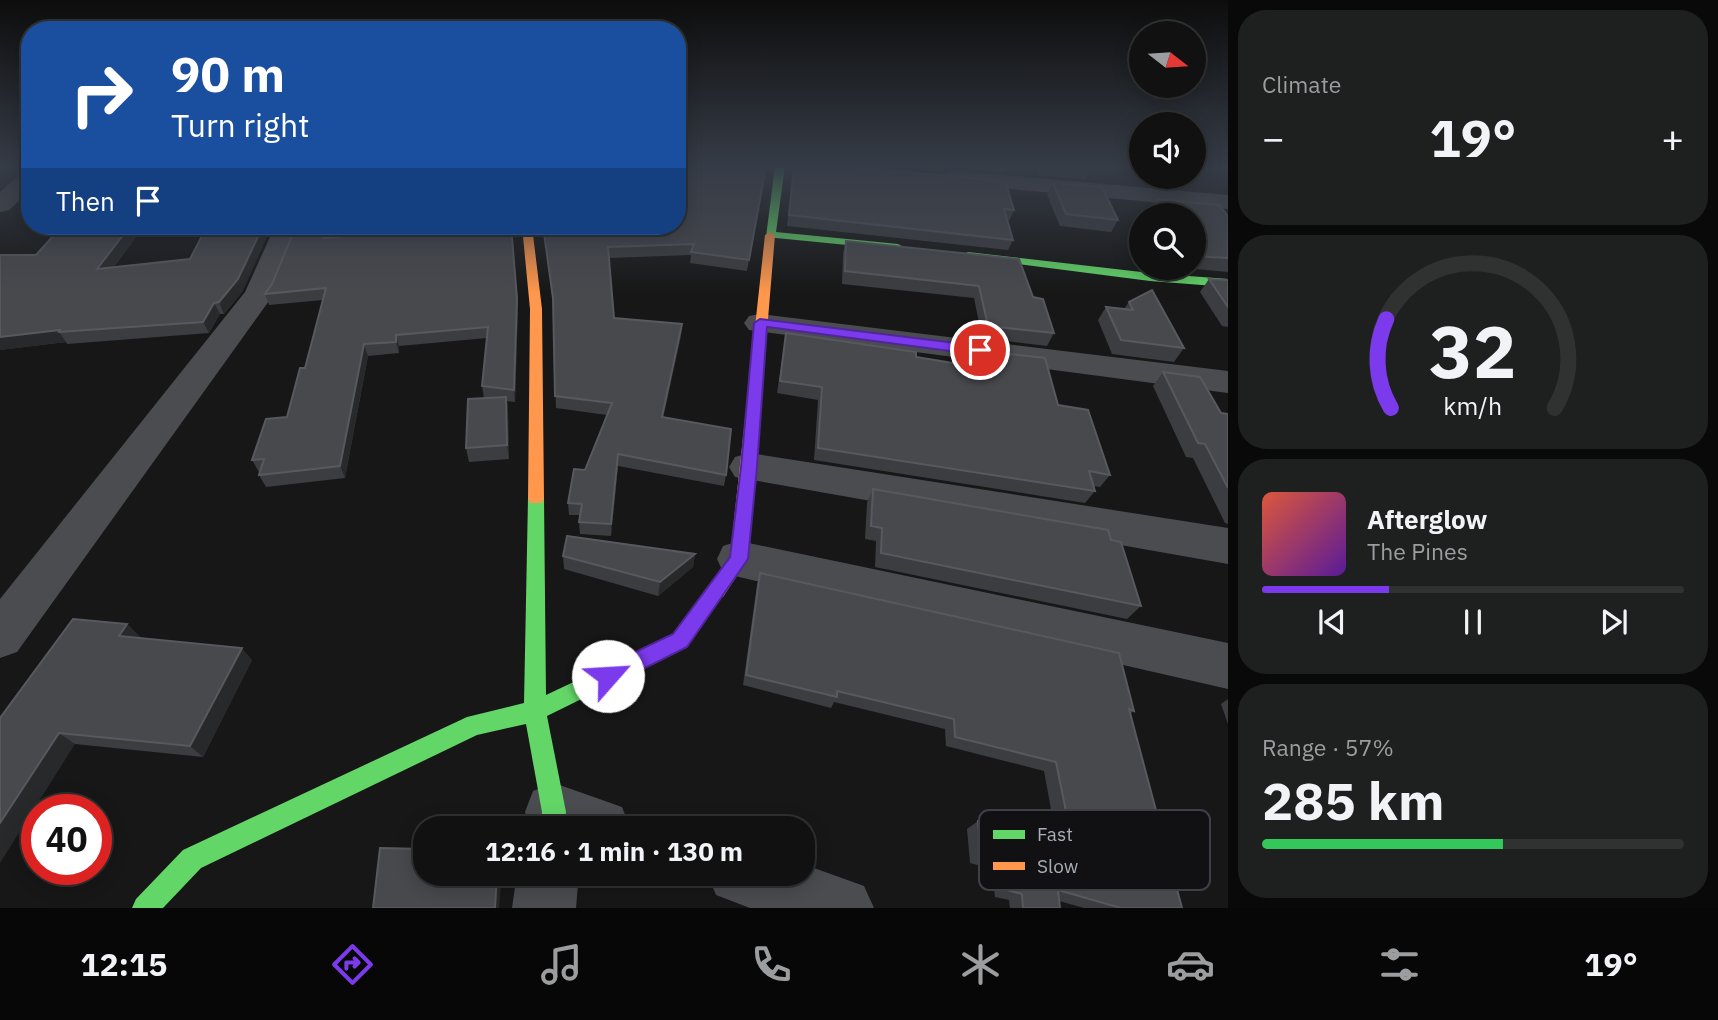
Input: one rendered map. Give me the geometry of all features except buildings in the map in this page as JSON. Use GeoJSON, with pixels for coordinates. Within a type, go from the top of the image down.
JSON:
{"type":"FeatureCollection","features":[{"type":"Feature","properties":{"kind":"street"},"geometry":{"type":"LineString","coordinates":[[145,908],[192,859],[475,725],[536,711],[680,641],[738,559],[774,208]]}},
{"type":"Feature","properties":{"kind":"street"},"geometry":{"type":"LineString","coordinates":[[770,234],[915,249]]}},
{"type":"Feature","properties":{"kind":"street"},"geometry":{"type":"LineString","coordinates":[[0,636],[259,295],[284,235]]}},
{"type":"Feature","properties":{"kind":"street"},"geometry":{"type":"LineString","coordinates":[[528,235],[536,309],[536,711],[567,816]]}},
{"type":"Feature","properties":{"kind":"street"},"geometry":{"type":"LineString","coordinates":[[955,253],[1150,277],[1228,283]]}},
{"type":"Feature","properties":{"kind":"street"},"geometry":{"type":"LineString","coordinates":[[760,323],[1228,382]]}},
{"type":"Feature","properties":{"kind":"street"},"geometry":{"type":"LineString","coordinates":[[749,467],[1228,546]]}},
{"type":"Feature","properties":{"kind":"street"},"geometry":{"type":"LineString","coordinates":[[738,559],[1228,666]]}},
{"type":"Feature","properties":{"kind":"street"},"geometry":{"type":"LineString","coordinates":[[544,908],[547,886]]}},
{"type":"Feature","properties":{"kind":"street"},"geometry":{"type":"LineString","coordinates":[[777,886],[842,908]]}},
{"type":"Feature","properties":{"kind":"traffic: fast"},"geometry":{"type":"LineString","coordinates":[[774,208],[770,235],[898,247]]}},
{"type":"Feature","properties":{"kind":"traffic: fast"},"geometry":{"type":"LineString","coordinates":[[968,255],[1150,277],[1228,283]]}},
{"type":"Feature","properties":{"kind":"traffic: fast"},"geometry":{"type":"LineString","coordinates":[[536,498],[535,711],[554,816]]}},
{"type":"Feature","properties":{"kind":"traffic: fast"},"geometry":{"type":"LineString","coordinates":[[145,908],[192,859],[475,725],[535,711],[680,641],[716,591]]}},
{"type":"Feature","properties":{"kind":"traffic: slow"},"geometry":{"type":"LineString","coordinates":[[528,235],[536,309],[536,498]]}},
{"type":"Feature","properties":{"kind":"traffic: slow"},"geometry":{"type":"LineString","coordinates":[[716,591],[739,559],[770,235]]}},
{"type":"Feature","properties":{"kind":"route"},"geometry":{"type":"LineString","coordinates":[[608,676],[680,641],[738,559],[749,467],[760,323],[980,350]]}}]}
